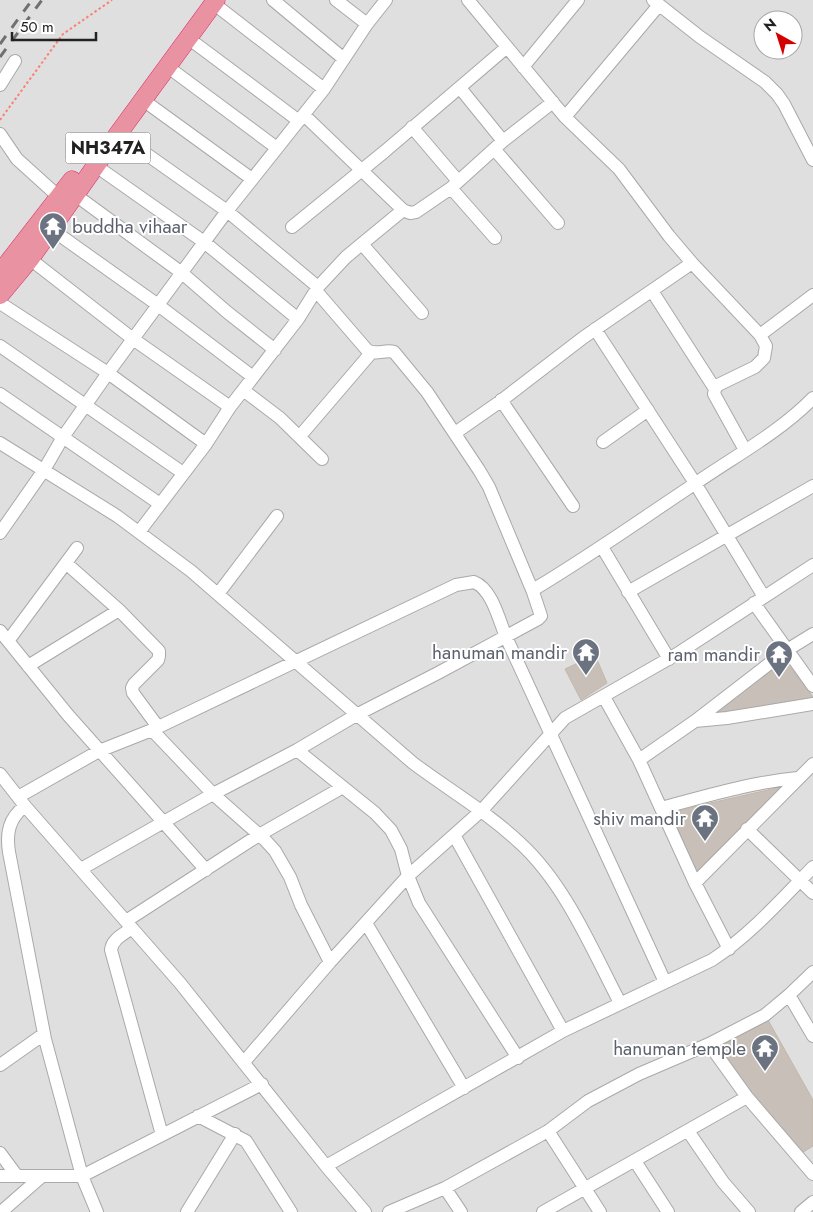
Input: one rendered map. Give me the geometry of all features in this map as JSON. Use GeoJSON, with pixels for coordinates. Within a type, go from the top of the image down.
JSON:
{"type":"FeatureCollection","features":[{"type":"Feature","properties":{"kind":"highway","name":"NH347A"},"geometry":{"type":"LineString","coordinates":[[0,295],[30,259],[51,229],[67,194],[96,166],[168,67],[211,1]]}},
{"type":"Feature","properties":{"kind":"highway","name":"NH347A"},"geometry":{"type":"LineString","coordinates":[[0,273],[67,194],[211,1]]}},
{"type":"Feature","properties":{"kind":"street"},"geometry":{"type":"LineString","coordinates":[[273,0],[344,60]]}},
{"type":"Feature","properties":{"kind":"street"},"geometry":{"type":"LineString","coordinates":[[336,0],[367,24]]}},
{"type":"Feature","properties":{"kind":"street"},"geometry":{"type":"LineString","coordinates":[[0,533],[108,373],[227,211],[324,89],[367,24],[386,0]]}},
{"type":"Feature","properties":{"kind":"street"},"geometry":{"type":"LineString","coordinates":[[523,67],[578,0]]}},
{"type":"Feature","properties":{"kind":"street"},"geometry":{"type":"LineString","coordinates":[[211,1],[324,89]]}},
{"type":"Feature","properties":{"kind":"street"},"geometry":{"type":"LineString","coordinates":[[475,3],[507,47],[565,116],[619,169],[669,236],[760,335],[766,346],[764,358],[755,366],[718,385],[714,389]]}},
{"type":"Feature","properties":{"kind":"street"},"geometry":{"type":"LineString","coordinates":[[565,116],[656,3],[700,37],[750,70],[771,88],[792,118],[813,160]]}},
{"type":"Feature","properties":{"kind":"street"},"geometry":{"type":"LineString","coordinates":[[188,38],[302,118],[362,168],[404,210],[410,213],[416,212],[455,184],[553,102]]}},
{"type":"Feature","properties":{"kind":"street"},"geometry":{"type":"LineString","coordinates":[[292,227],[507,47]]}},
{"type":"Feature","properties":{"kind":"street"},"geometry":{"type":"LineString","coordinates":[[0,85],[15,61]]}},
{"type":"Feature","properties":{"kind":"street"},"geometry":{"type":"LineString","coordinates":[[168,67],[277,148]]}},
{"type":"Feature","properties":{"kind":"street"},"geometry":{"type":"LineString","coordinates":[[460,88],[499,146],[558,223]]}},
{"type":"Feature","properties":{"kind":"street"},"geometry":{"type":"LineString","coordinates":[[143,100],[252,179]]}},
{"type":"Feature","properties":{"kind":"street"},"geometry":{"type":"LineString","coordinates":[[412,127],[495,238]]}},
{"type":"Feature","properties":{"kind":"street"},"geometry":{"type":"LineString","coordinates":[[0,134],[17,160],[182,273],[275,350]]}},
{"type":"Feature","properties":{"kind":"street"},"geometry":{"type":"LineString","coordinates":[[118,134],[227,211],[318,289],[371,353]]}},
{"type":"Feature","properties":{"kind":"street"},"geometry":{"type":"LineString","coordinates":[[96,166],[204,242],[298,319]]}},
{"type":"Feature","properties":{"kind":"street"},"geometry":{"type":"LineString","coordinates":[[139,532],[206,444],[230,407],[275,350],[318,289],[346,257],[404,210]]}},
{"type":"Feature","properties":{"kind":"street"},"geometry":{"type":"LineString","coordinates":[[51,229],[158,305],[253,377]]}},
{"type":"Feature","properties":{"kind":"street"},"geometry":{"type":"LineString","coordinates":[[362,244],[422,313]]}},
{"type":"Feature","properties":{"kind":"street"},"geometry":{"type":"LineString","coordinates":[[30,259],[133,339],[230,407]]}},
{"type":"Feature","properties":{"kind":"street"},"geometry":{"type":"LineString","coordinates":[[455,433],[546,364],[692,263]]}},
{"type":"Feature","properties":{"kind":"street"},"geometry":{"type":"LineString","coordinates":[[652,290],[714,389],[714,394],[745,450]]}},
{"type":"Feature","properties":{"kind":"street"},"geometry":{"type":"LineString","coordinates":[[760,335],[813,295]]}},
{"type":"Feature","properties":{"kind":"street"},"geometry":{"type":"LineString","coordinates":[[0,303],[108,373],[206,444]]}},
{"type":"Feature","properties":{"kind":"street"},"geometry":{"type":"LineString","coordinates":[[595,329],[695,483],[726,534],[786,650],[813,686]]}},
{"type":"Feature","properties":{"kind":"street"},"geometry":{"type":"LineString","coordinates":[[0,346],[183,474]]}},
{"type":"Feature","properties":{"kind":"street"},"geometry":{"type":"LineString","coordinates":[[80,870],[213,794],[297,750],[358,714],[506,637],[540,616],[533,592],[489,487],[427,392],[398,355],[390,351],[371,353],[300,436]]}},
{"type":"Feature","properties":{"kind":"street"},"geometry":{"type":"LineString","coordinates":[[243,390],[280,418],[322,459]]}},
{"type":"Feature","properties":{"kind":"street"},"geometry":{"type":"LineString","coordinates":[[0,394],[160,504]]}},
{"type":"Feature","properties":{"kind":"street"},"geometry":{"type":"LineString","coordinates":[[533,592],[536,588],[602,547],[745,450],[799,412],[813,398]]}},
{"type":"Feature","properties":{"kind":"street"},"geometry":{"type":"LineString","coordinates":[[501,400],[573,506]]}},
{"type":"Feature","properties":{"kind":"street"},"geometry":{"type":"LineString","coordinates":[[602,442],[648,410]]}},
{"type":"Feature","properties":{"kind":"street"},"geometry":{"type":"LineString","coordinates":[[2,449],[44,470],[111,512],[191,571],[413,763],[482,810],[520,843],[535,858],[573,914],[620,1003]]}},
{"type":"Feature","properties":{"kind":"street"},"geometry":{"type":"LineString","coordinates":[[628,592],[726,534],[813,486]]}},
{"type":"Feature","properties":{"kind":"street"},"geometry":{"type":"LineString","coordinates":[[218,594],[277,516]]}},
{"type":"Feature","properties":{"kind":"street"},"geometry":{"type":"LineString","coordinates":[[602,547],[669,659]]}},
{"type":"Feature","properties":{"kind":"street"},"geometry":{"type":"LineString","coordinates":[[78,548],[67,564],[4,636],[99,751],[206,870]]}},
{"type":"Feature","properties":{"kind":"street"},"geometry":{"type":"LineString","coordinates":[[67,564],[120,610],[159,651],[158,660],[134,684],[132,688],[134,693],[155,728],[213,794],[275,851],[330,962]]}},
{"type":"Feature","properties":{"kind":"street"},"geometry":{"type":"LineString","coordinates":[[244,1062],[330,962],[408,876],[482,810],[550,732],[565,718],[669,659],[813,565]]}},
{"type":"Feature","properties":{"kind":"street"},"geometry":{"type":"LineString","coordinates":[[98,1212],[82,1176],[44,1034],[18,907],[7,837],[22,802],[99,751],[155,728],[456,585],[474,582],[484,589],[665,982]]}},
{"type":"Feature","properties":{"kind":"street"},"geometry":{"type":"LineString","coordinates":[[28,666],[120,610]]}},
{"type":"Feature","properties":{"kind":"street"},"geometry":{"type":"LineString","coordinates":[[639,760],[695,721],[786,650],[813,634]]}},
{"type":"Feature","properties":{"kind":"street"},"geometry":{"type":"LineString","coordinates":[[604,697],[639,760],[695,883],[729,949]]}},
{"type":"Feature","properties":{"kind":"street"},"geometry":{"type":"LineString","coordinates":[[695,721],[727,718],[813,704]]}},
{"type":"Feature","properties":{"kind":"street"},"geometry":{"type":"LineString","coordinates":[[297,750],[375,813],[391,830],[401,849],[408,876],[419,903],[518,1058]]}},
{"type":"Feature","properties":{"kind":"street"},"geometry":{"type":"LineString","coordinates":[[695,883],[813,764]]}},
{"type":"Feature","properties":{"kind":"street"},"geometry":{"type":"LineString","coordinates":[[661,808],[744,786],[798,778]]}},
{"type":"Feature","properties":{"kind":"street"},"geometry":{"type":"LineString","coordinates":[[2,783],[22,802],[180,983],[365,1212]]}},
{"type":"Feature","properties":{"kind":"street"},"geometry":{"type":"LineString","coordinates":[[162,1135],[111,945],[129,925],[206,870],[259,835],[343,787]]}},
{"type":"Feature","properties":{"kind":"street"},"geometry":{"type":"LineString","coordinates":[[747,829],[813,893]]}},
{"type":"Feature","properties":{"kind":"street"},"geometry":{"type":"LineString","coordinates":[[454,835],[563,1031]]}},
{"type":"Feature","properties":{"kind":"street"},"geometry":{"type":"LineString","coordinates":[[326,1166],[563,1031],[712,960],[729,949],[813,868]]}},
{"type":"Feature","properties":{"kind":"street"},"geometry":{"type":"LineString","coordinates":[[366,923],[464,1088]]}},
{"type":"Feature","properties":{"kind":"street"},"geometry":{"type":"LineString","coordinates":[[389,1212],[445,1188],[548,1131],[588,1101],[639,1074],[709,1044],[765,1015],[813,972]]}},
{"type":"Feature","properties":{"kind":"street"},"geometry":{"type":"LineString","coordinates":[[789,995],[813,1036]]}},
{"type":"Feature","properties":{"kind":"street"},"geometry":{"type":"LineString","coordinates":[[0,1065],[44,1034]]}},
{"type":"Feature","properties":{"kind":"street"},"geometry":{"type":"LineString","coordinates":[[709,1044],[747,1097],[813,1174]]}},
{"type":"Feature","properties":{"kind":"street"},"geometry":{"type":"LineString","coordinates":[[0,1176],[82,1176],[262,1084]]}},
{"type":"Feature","properties":{"kind":"street"},"geometry":{"type":"LineString","coordinates":[[543,1212],[747,1097]]}},
{"type":"Feature","properties":{"kind":"street"},"geometry":{"type":"LineString","coordinates":[[198,1116],[246,1141],[291,1212]]}},
{"type":"Feature","properties":{"kind":"street"},"geometry":{"type":"LineString","coordinates":[[548,1131],[600,1212]]}},
{"type":"Feature","properties":{"kind":"street"},"geometry":{"type":"LineString","coordinates":[[688,1131],[723,1182],[749,1212]]}},
{"type":"Feature","properties":{"kind":"street"},"geometry":{"type":"LineString","coordinates":[[187,1212],[235,1134]]}},
{"type":"Feature","properties":{"kind":"street"},"geometry":{"type":"LineString","coordinates":[[0,1153],[17,1176]]}},
{"type":"Feature","properties":{"kind":"street"},"geometry":{"type":"LineString","coordinates":[[635,1161],[668,1212]]}},
{"type":"Feature","properties":{"kind":"street"},"geometry":{"type":"LineString","coordinates":[[2,1212],[41,1177]]}},
{"type":"Feature","properties":{"kind":"street"},"geometry":{"type":"LineString","coordinates":[[445,1188],[461,1212]]}},
{"type":"Feature","properties":{"kind":"street"},"geometry":{"type":"LineString","coordinates":[[801,1212],[813,1202]]}},
{"type":"Feature","properties":{"kind":"path"},"geometry":{"type":"LineString","coordinates":[[0,120],[63,34],[112,0]]}},
{"type":"Feature","properties":{"kind":"shaded area"},"geometry":{"type":"Polygon","coordinates":[[[0,0],[813,0],[813,1212],[0,1212],[0,0]]]}},
{"type":"Feature","properties":{"kind":"building","name":"hanuman mandir"},"geometry":{"type":"Polygon","coordinates":[[[595,655],[607,683],[581,700],[565,669],[595,655]]]}},
{"type":"Feature","properties":{"kind":"building","name":"ram mandir"},"geometry":{"type":"Polygon","coordinates":[[[785,660],[813,697],[813,704],[713,713],[785,660]]]}},
{"type":"Feature","properties":{"kind":"building","name":"shiv mandir"},"geometry":{"type":"Polygon","coordinates":[[[781,787],[696,872],[671,812],[781,787]]]}},
{"type":"Feature","properties":{"kind":"building","name":"hanuman temple"},"geometry":{"type":"Polygon","coordinates":[[[768,1020],[813,1100],[813,1146],[797,1156],[747,1097],[721,1046],[768,1020]]]}},
{"type":"Feature","properties":{"kind":"railway"},"geometry":{"type":"LineString","coordinates":[[0,44],[32,0]]}},
{"type":"Feature","properties":{"kind":"railway"},"geometry":{"type":"LineString","coordinates":[[0,57],[42,0]]}},
{"type":"Feature","properties":{"kind":"place","name":"buddha vihaar"},"geometry":{"type":"Point","coordinates":[53,250]}},
{"type":"Feature","properties":{"kind":"place","name":"hanuman mandir"},"geometry":{"type":"Point","coordinates":[586,676]}},
{"type":"Feature","properties":{"kind":"place","name":"ram mandir"},"geometry":{"type":"Point","coordinates":[779,678]}},
{"type":"Feature","properties":{"kind":"place","name":"shiv mandir"},"geometry":{"type":"Point","coordinates":[705,842]}},
{"type":"Feature","properties":{"kind":"place","name":"hanuman temple"},"geometry":{"type":"Point","coordinates":[765,1072]}}]}
